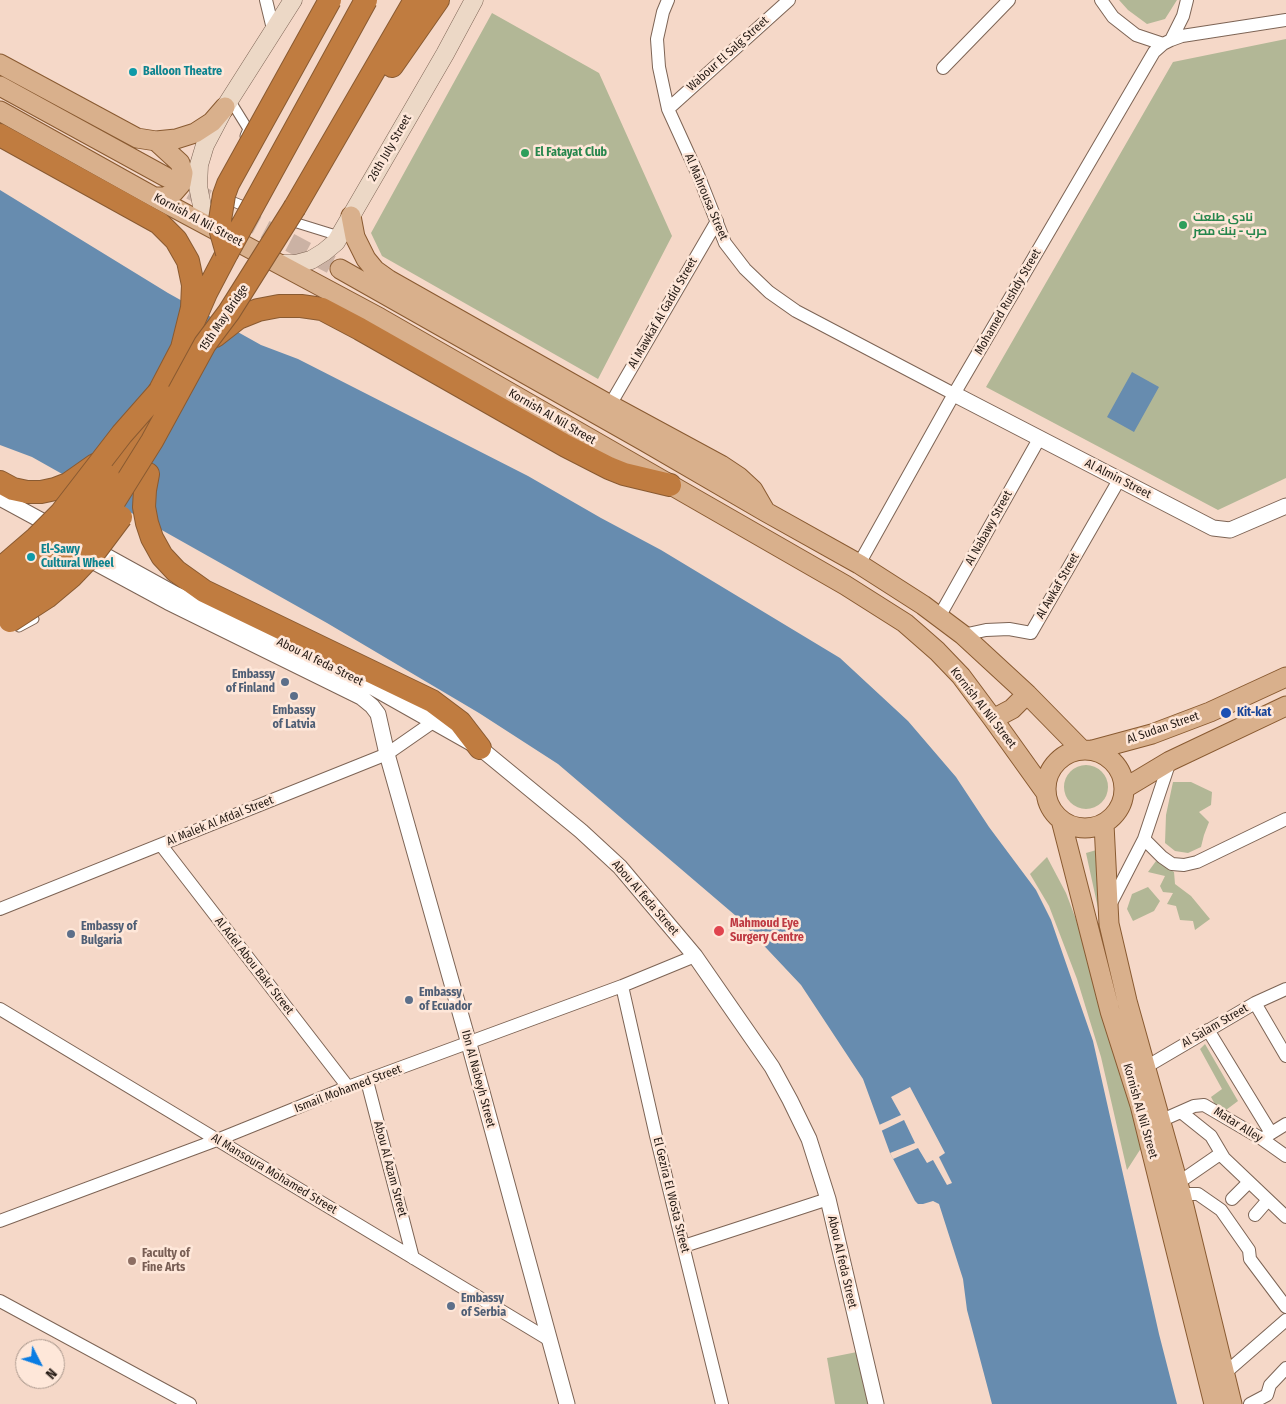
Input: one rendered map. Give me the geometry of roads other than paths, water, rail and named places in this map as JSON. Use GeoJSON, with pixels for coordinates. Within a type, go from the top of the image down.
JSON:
{"type":"FeatureCollection","features":[{"type":"Feature","properties":{"kind":"highway"},"geometry":{"type":"LineString","coordinates":[[227,253],[223,242],[220,220],[221,196],[330,0]]}},
{"type":"Feature","properties":{"kind":"highway","name":"15th May Bridge"},"geometry":{"type":"LineString","coordinates":[[3,617],[96,527],[137,465],[167,395],[182,348],[206,293],[366,0]]}},
{"type":"Feature","properties":{"kind":"highway","name":"15th May Bridge"},"geometry":{"type":"LineString","coordinates":[[0,589],[37,561],[76,522],[229,312],[281,231],[415,0]]}},
{"type":"Feature","properties":{"kind":"highway"},"geometry":{"type":"LineString","coordinates":[[358,99],[373,88],[385,75],[438,0]]}},
{"type":"Feature","properties":{"kind":"highway"},"geometry":{"type":"LineString","coordinates":[[0,135],[150,206],[160,223],[176,240],[188,261],[193,284],[192,308],[182,348]]}},
{"type":"Feature","properties":{"kind":"highway"},"geometry":{"type":"LineString","coordinates":[[205,344],[238,318],[258,310],[279,306],[301,306],[322,310],[341,318],[566,446],[609,468],[624,474],[670,486]]}},
{"type":"Feature","properties":{"kind":"highway"},"geometry":{"type":"LineString","coordinates":[[0,569],[36,538],[61,513],[122,434],[167,395]]}},
{"type":"Feature","properties":{"kind":"highway"},"geometry":{"type":"LineString","coordinates":[[3,617],[47,597],[72,576],[115,527],[148,474],[170,426],[167,395]]}},
{"type":"Feature","properties":{"kind":"highway"},"geometry":{"type":"LineString","coordinates":[[0,482],[13,489],[27,492],[55,489],[68,484],[106,457]]}},
{"type":"Feature","properties":{"kind":"highway"},"geometry":{"type":"LineString","coordinates":[[148,474],[144,506],[147,523],[152,538],[162,556],[176,571],[204,591],[432,701],[460,722],[480,748]]}},
{"type":"Feature","properties":{"kind":"main road"},"geometry":{"type":"LineString","coordinates":[[0,64],[136,138],[156,141],[176,139],[195,133],[212,122],[227,103],[293,0]]}},
{"type":"Feature","properties":{"kind":"main road","name":"26th July Street"},"geometry":{"type":"LineString","coordinates":[[281,264],[296,264],[311,260],[324,252],[339,236],[445,54],[474,0]]}},
{"type":"Feature","properties":{"kind":"main road","name":"Kornish Al Nil Street"},"geometry":{"type":"LineString","coordinates":[[0,86],[166,177]]}},
{"type":"Feature","properties":{"kind":"main road"},"geometry":{"type":"LineString","coordinates":[[210,226],[202,206],[198,186],[199,165],[205,145],[227,103]]}},
{"type":"Feature","properties":{"kind":"main road","name":"Kornish Al Nil Street"},"geometry":{"type":"LineString","coordinates":[[0,111],[150,206],[210,226],[380,318],[845,585],[905,623],[937,651],[960,676],[994,719],[1046,793]]}},
{"type":"Feature","properties":{"kind":"main road"},"geometry":{"type":"LineString","coordinates":[[150,206],[174,192],[181,184],[183,173],[180,163],[156,141]]}},
{"type":"Feature","properties":{"kind":"main road"},"geometry":{"type":"LineString","coordinates":[[351,216],[355,237],[366,259],[375,270],[388,280],[721,465],[739,477],[753,490],[766,512]]}},
{"type":"Feature","properties":{"kind":"main road","name":"Kornish Al Nil Street"},"geometry":{"type":"LineString","coordinates":[[340,269],[859,564],[923,605],[963,636],[1087,750]]}},
{"type":"Feature","properties":{"kind":"main road","name":"Al Sudan Street"},"geometry":{"type":"LineString","coordinates":[[1087,750],[1152,734],[1210,712],[1286,677]]}},
{"type":"Feature","properties":{"kind":"main road"},"geometry":{"type":"LineString","coordinates":[[994,719],[1012,709],[1027,694]]}},
{"type":"Feature","properties":{"kind":"main road"},"geometry":{"type":"LineString","coordinates":[[1125,788],[1170,760],[1286,706]]}},
{"type":"Feature","properties":{"kind":"main road"},"geometry":{"type":"LineString","coordinates":[[1087,750],[1105,754],[1116,763],[1122,774],[1125,788],[1122,802],[1115,814],[1104,824],[1093,828],[1071,826],[1061,820],[1051,808],[1046,793],[1051,769],[1059,759],[1070,753],[1087,750]]}},
{"type":"Feature","properties":{"kind":"main road","name":"Kornish Al Nil Street"},"geometry":{"type":"LineString","coordinates":[[1061,820],[1110,1011],[1140,1105],[1214,1404]]}},
{"type":"Feature","properties":{"kind":"main road","name":"Kornish Al Nil Street"},"geometry":{"type":"LineString","coordinates":[[1104,824],[1109,924],[1127,1001],[1179,1189],[1232,1404]]}},
{"type":"Feature","properties":{"kind":"street"},"geometry":{"type":"LineString","coordinates":[[266,0],[274,32]]}},
{"type":"Feature","properties":{"kind":"street","name":"Al Mahrousa Street"},"geometry":{"type":"LineString","coordinates":[[668,0],[663,12],[657,39],[659,67],[668,108],[699,176],[725,243],[745,270],[769,292],[796,311],[954,394]]}},
{"type":"Feature","properties":{"kind":"street","name":"Wabour El Salg Street"},"geometry":{"type":"LineString","coordinates":[[668,108],[789,0]]}},
{"type":"Feature","properties":{"kind":"street"},"geometry":{"type":"LineString","coordinates":[[943,68],[1009,0]]}},
{"type":"Feature","properties":{"kind":"street"},"geometry":{"type":"LineString","coordinates":[[1101,0],[1113,17],[1136,35],[1167,42],[1182,36],[1286,20]]}},
{"type":"Feature","properties":{"kind":"street","name":"Mohamed Rushdy Street"},"geometry":{"type":"LineString","coordinates":[[859,564],[954,394],[1154,52],[1167,42],[1183,16],[1187,0]]}},
{"type":"Feature","properties":{"kind":"street"},"geometry":{"type":"LineString","coordinates":[[227,103],[248,129],[241,145]]}},
{"type":"Feature","properties":{"kind":"street"},"geometry":{"type":"LineString","coordinates":[[221,196],[252,209]]}},
{"type":"Feature","properties":{"kind":"street","name":"Al Mawkaf Al Gadid Street"},"geometry":{"type":"LineString","coordinates":[[610,405],[717,221]]}},
{"type":"Feature","properties":{"kind":"street"},"geometry":{"type":"LineString","coordinates":[[298,223],[339,236]]}},
{"type":"Feature","properties":{"kind":"street","name":"Al Almin Street"},"geometry":{"type":"LineString","coordinates":[[954,394],[1213,528],[1230,530],[1286,506]]}},
{"type":"Feature","properties":{"kind":"street","name":"Al Nabawy Street"},"geometry":{"type":"LineString","coordinates":[[939,617],[1039,439]]}},
{"type":"Feature","properties":{"kind":"street","name":"Al Awkaf Street"},"geometry":{"type":"LineString","coordinates":[[963,636],[986,630],[1009,629],[1031,633],[1119,480]]}},
{"type":"Feature","properties":{"kind":"street"},"geometry":{"type":"LineString","coordinates":[[0,498],[171,598]]}},
{"type":"Feature","properties":{"kind":"street"},"geometry":{"type":"LineString","coordinates":[[0,508],[92,561],[171,598]]}},
{"type":"Feature","properties":{"kind":"street","name":"Abou Al feda Street"},"geometry":{"type":"LineString","coordinates":[[171,598],[356,678],[480,748],[581,831],[620,867],[695,956],[772,1067],[809,1139],[828,1199],[876,1404]]}},
{"type":"Feature","properties":{"kind":"street","name":"Abou Al feda Street"},"geometry":{"type":"LineString","coordinates":[[171,598],[361,697],[378,714],[387,754]]}},
{"type":"Feature","properties":{"kind":"street"},"geometry":{"type":"LineString","coordinates":[[3,617],[13,630],[34,619]]}},
{"type":"Feature","properties":{"kind":"street","name":"Al Malek Al Afdal Street"},"geometry":{"type":"LineString","coordinates":[[0,909],[387,754],[433,722]]}},
{"type":"Feature","properties":{"kind":"street","name":"Ibn Al Nabeyh Street"},"geometry":{"type":"LineString","coordinates":[[387,754],[469,1044],[566,1404]]}},
{"type":"Feature","properties":{"kind":"street"},"geometry":{"type":"LineString","coordinates":[[1108,909],[1144,839],[1170,760]]}},
{"type":"Feature","properties":{"kind":"street"},"geometry":{"type":"LineString","coordinates":[[1144,839],[1172,864],[1184,865],[1197,862],[1286,819]]}},
{"type":"Feature","properties":{"kind":"street","name":"Al Adel Abou Bakr Street"},"geometry":{"type":"LineString","coordinates":[[161,845],[348,1087]]}},
{"type":"Feature","properties":{"kind":"street","name":"Ismail Mohamed Street"},"geometry":{"type":"LineString","coordinates":[[0,1221],[217,1140],[348,1087],[469,1044],[622,986],[695,956]]}},
{"type":"Feature","properties":{"kind":"street","name":"El Gezira El Wosta Street"},"geometry":{"type":"LineString","coordinates":[[622,986],[656,1136],[722,1404]]}},
{"type":"Feature","properties":{"kind":"street","name":"Al Salam Street"},"geometry":{"type":"LineString","coordinates":[[1146,1067],[1255,1003],[1286,989]]}},
{"type":"Feature","properties":{"kind":"street"},"geometry":{"type":"LineString","coordinates":[[1255,1003],[1286,1056]]}},
{"type":"Feature","properties":{"kind":"street","name":"Al Mansoura Mohamed Street"},"geometry":{"type":"LineString","coordinates":[[0,1009],[548,1339]]}},
{"type":"Feature","properties":{"kind":"street"},"geometry":{"type":"LineString","coordinates":[[1208,1030],[1266,1136],[1286,1124]]}},
{"type":"Feature","properties":{"kind":"street","name":"Abou Al Azam Street"},"geometry":{"type":"LineString","coordinates":[[367,1081],[413,1258]]}},
{"type":"Feature","properties":{"kind":"street","name":"Matar Alley"},"geometry":{"type":"LineString","coordinates":[[1160,1121],[1194,1106],[1204,1105],[1266,1136],[1286,1156]]}},
{"type":"Feature","properties":{"kind":"street"},"geometry":{"type":"LineString","coordinates":[[1180,1112],[1211,1136],[1216,1142],[1220,1154],[1286,1217]]}},
{"type":"Feature","properties":{"kind":"street"},"geometry":{"type":"LineString","coordinates":[[1179,1189],[1220,1154]]}},
{"type":"Feature","properties":{"kind":"street"},"geometry":{"type":"LineString","coordinates":[[1232,1199],[1249,1182]]}},
{"type":"Feature","properties":{"kind":"street"},"geometry":{"type":"LineString","coordinates":[[1179,1189],[1198,1194],[1220,1210],[1249,1250],[1250,1259],[1286,1307]]}},
{"type":"Feature","properties":{"kind":"street"},"geometry":{"type":"LineString","coordinates":[[684,1246],[828,1199]]}},
{"type":"Feature","properties":{"kind":"street"},"geometry":{"type":"LineString","coordinates":[[1255,1215],[1268,1200]]}},
{"type":"Feature","properties":{"kind":"street"},"geometry":{"type":"LineString","coordinates":[[0,1301],[190,1404]]}},
{"type":"Feature","properties":{"kind":"street"},"geometry":{"type":"LineString","coordinates":[[1224,1374],[1286,1320]]}},
{"type":"Feature","properties":{"kind":"street"},"geometry":{"type":"LineString","coordinates":[[1250,1404],[1267,1395],[1270,1385],[1286,1368]]}},
{"type":"Feature","properties":{"kind":"water"},"geometry":{"type":"Polygon","coordinates":[[[0,190],[168,293],[261,345],[298,359],[528,476],[661,550],[840,658],[908,721],[956,777],[989,827],[1036,890],[1051,920],[1093,1041],[1159,1334],[1177,1404],[992,1404],[967,1310],[963,1279],[939,1204],[933,1201],[918,1204],[915,1201],[890,1153],[863,1079],[801,985],[736,916],[558,764],[479,713],[327,623],[32,457],[0,445],[0,190]]]}},
{"type":"Feature","properties":{"kind":"water"},"geometry":{"type":"Polygon","coordinates":[[[1132,372],[1159,387],[1134,432],[1107,417],[1132,372]]]}},
{"type":"Feature","properties":{"kind":"tunnel"},"geometry":{"type":"LineString","coordinates":[[166,177],[340,269]]}},
{"type":"Feature","properties":{"kind":"place","name":"Balloon Theatre"},"geometry":{"type":"Point","coordinates":[133,72]}},
{"type":"Feature","properties":{"kind":"place","name":"El Fatayat Club"},"geometry":{"type":"Point","coordinates":[525,153]}},
{"type":"Feature","properties":{"kind":"place","name":"نادى طلعت حرب - بنك مصر"},"geometry":{"type":"Point","coordinates":[1183,225]}},
{"type":"Feature","properties":{"kind":"place","name":"El-Sawy Cultural Wheel"},"geometry":{"type":"Point","coordinates":[31,557]}},
{"type":"Feature","properties":{"kind":"place","name":"Embassy of Finland"},"geometry":{"type":"Point","coordinates":[285,682]}},
{"type":"Feature","properties":{"kind":"place","name":"Embassy of Latvia"},"geometry":{"type":"Point","coordinates":[294,696]}},
{"type":"Feature","properties":{"kind":"place","name":"Kit-kat"},"geometry":{"type":"Point","coordinates":[1226,713]}},
{"type":"Feature","properties":{"kind":"place","name":"Mahmoud Eye Surgery Centre"},"geometry":{"type":"Point","coordinates":[719,931]}},
{"type":"Feature","properties":{"kind":"place","name":"Embassy of Bulgaria"},"geometry":{"type":"Point","coordinates":[71,934]}},
{"type":"Feature","properties":{"kind":"place","name":"Embassy of Ecuador"},"geometry":{"type":"Point","coordinates":[409,1000]}},
{"type":"Feature","properties":{"kind":"place","name":"Faculty of Fine Arts"},"geometry":{"type":"Point","coordinates":[132,1261]}},
{"type":"Feature","properties":{"kind":"place","name":"Embassy of Serbia"},"geometry":{"type":"Point","coordinates":[451,1306]}}]}
